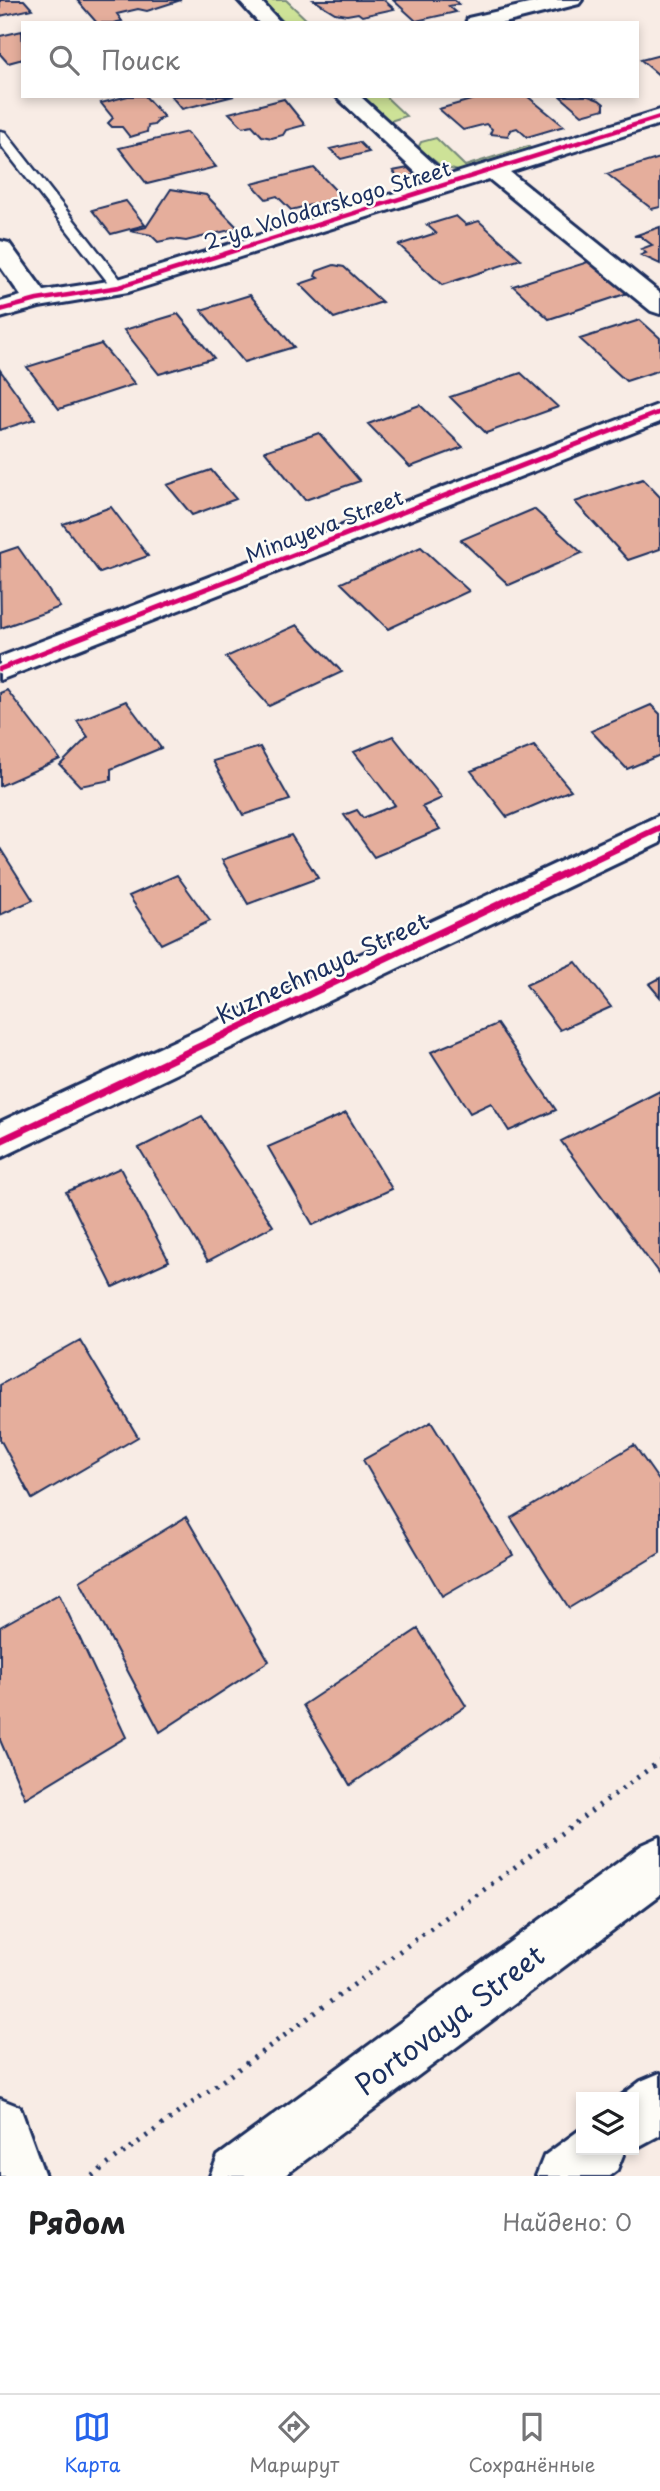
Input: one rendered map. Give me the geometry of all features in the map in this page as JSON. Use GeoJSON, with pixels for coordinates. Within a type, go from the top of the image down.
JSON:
{"type":"FeatureCollection","features":[{"type":"Feature","properties":{"kind":"street"},"geometry":{"type":"LineString","coordinates":[[248,0],[269,21]]}},
{"type":"Feature","properties":{"kind":"street"},"geometry":{"type":"LineString","coordinates":[[484,21],[572,0]]}},
{"type":"Feature","properties":{"kind":"street"},"geometry":{"type":"LineString","coordinates":[[349,98],[444,186]]}},
{"type":"Feature","properties":{"kind":"street","name":"2-ya Volodarskogo Street"},"geometry":{"type":"LineString","coordinates":[[0,310],[37,300],[119,287],[660,117]]}},
{"type":"Feature","properties":{"kind":"street"},"geometry":{"type":"LineString","coordinates":[[494,171],[660,306]]}},
{"type":"Feature","properties":{"kind":"street"},"geometry":{"type":"LineString","coordinates":[[0,248],[37,300]]}},
{"type":"Feature","properties":{"kind":"street","name":"Minayeva Street"},"geometry":{"type":"LineString","coordinates":[[0,669],[660,412]]}},
{"type":"Feature","properties":{"kind":"street","name":"Kuznechnaya Street"},"geometry":{"type":"LineString","coordinates":[[0,1141],[660,828]]}},
{"type":"Feature","properties":{"kind":"street","name":"Portovaya Street"},"geometry":{"type":"LineString","coordinates":[[238,2176],[660,1863]]}},
{"type":"Feature","properties":{"kind":"street"},"geometry":{"type":"LineString","coordinates":[[639,2117],[660,2100]]}},
{"type":"Feature","properties":{"kind":"street"},"geometry":{"type":"LineString","coordinates":[[0,2127],[16,2176]]}},
{"type":"Feature","properties":{"kind":"street"},"geometry":{"type":"LineString","coordinates":[[564,2176],[591,2155]]}},
{"type":"Feature","properties":{"kind":"lane"},"geometry":{"type":"LineString","coordinates":[[0,135],[119,287]]}},
{"type":"Feature","properties":{"kind":"path"},"geometry":{"type":"LineString","coordinates":[[93,2176],[660,1760]]}},
{"type":"Feature","properties":{"kind":"green space"},"geometry":{"type":"Polygon","coordinates":[[[261,0],[286,0],[308,21],[283,21],[261,0]]]}},
{"type":"Feature","properties":{"kind":"green space"},"geometry":{"type":"Polygon","coordinates":[[[360,98],[387,98],[406,116],[387,122],[360,98]]]}},
{"type":"Feature","properties":{"kind":"green space"},"geometry":{"type":"Polygon","coordinates":[[[436,138],[465,166],[528,146],[534,151],[461,172],[441,166],[418,148],[421,142],[436,138]]]}},
{"type":"Feature","properties":{"kind":"building"},"geometry":{"type":"Polygon","coordinates":[[[0,0],[24,0],[32,9],[0,16],[0,0]]]}},
{"type":"Feature","properties":{"kind":"building"},"geometry":{"type":"Polygon","coordinates":[[[77,0],[181,0],[147,11],[138,9],[117,14],[122,21],[95,21],[77,0]]]}},
{"type":"Feature","properties":{"kind":"building"},"geometry":{"type":"Polygon","coordinates":[[[314,0],[384,0],[394,9],[362,16],[358,13],[347,15],[335,13],[314,0]]]}},
{"type":"Feature","properties":{"kind":"building"},"geometry":{"type":"Polygon","coordinates":[[[393,0],[454,0],[459,4],[449,6],[456,12],[416,21],[393,0]]]}},
{"type":"Feature","properties":{"kind":"building"},"geometry":{"type":"Polygon","coordinates":[[[21,31],[21,60],[8,63],[0,54],[0,36],[21,31]]]}},
{"type":"Feature","properties":{"kind":"building"},"geometry":{"type":"Polygon","coordinates":[[[660,55],[660,76],[641,60],[660,55]]]}},
{"type":"Feature","properties":{"kind":"building"},"geometry":{"type":"Polygon","coordinates":[[[120,98],[147,98],[164,117],[148,126],[147,132],[130,137],[122,127],[112,127],[108,123],[113,118],[101,103],[120,98]]]}},
{"type":"Feature","properties":{"kind":"building"},"geometry":{"type":"Polygon","coordinates":[[[173,98],[226,98],[182,109],[173,98]]]}},
{"type":"Feature","properties":{"kind":"building"},"geometry":{"type":"Polygon","coordinates":[[[478,98],[529,98],[564,126],[527,137],[517,128],[510,130],[508,136],[490,134],[492,129],[486,124],[463,130],[439,109],[478,98]]]}},
{"type":"Feature","properties":{"kind":"building"},"geometry":{"type":"Polygon","coordinates":[[[562,98],[594,98],[604,104],[604,109],[582,115],[562,98]]]}},
{"type":"Feature","properties":{"kind":"building"},"geometry":{"type":"Polygon","coordinates":[[[284,99],[305,125],[286,130],[283,135],[272,138],[262,136],[252,125],[243,127],[229,113],[284,99]]]}},
{"type":"Feature","properties":{"kind":"building"},"geometry":{"type":"Polygon","coordinates":[[[187,132],[216,167],[147,184],[119,148],[187,132]]]}},
{"type":"Feature","properties":{"kind":"building"},"geometry":{"type":"Polygon","coordinates":[[[359,142],[369,152],[341,159],[330,149],[359,142]]]}},
{"type":"Feature","properties":{"kind":"building"},"geometry":{"type":"Polygon","coordinates":[[[660,158],[660,207],[652,209],[607,174],[660,158]]]}},
{"type":"Feature","properties":{"kind":"building"},"geometry":{"type":"Polygon","coordinates":[[[314,168],[342,197],[291,210],[277,196],[266,199],[252,184],[314,168]]]}},
{"type":"Feature","properties":{"kind":"building"},"geometry":{"type":"Polygon","coordinates":[[[408,168],[415,175],[400,179],[393,171],[408,168]]]}},
{"type":"Feature","properties":{"kind":"building"},"geometry":{"type":"Polygon","coordinates":[[[171,189],[206,195],[238,228],[186,241],[172,239],[158,242],[151,235],[130,231],[146,227],[171,189]]]}},
{"type":"Feature","properties":{"kind":"building"},"geometry":{"type":"Polygon","coordinates":[[[126,201],[145,225],[111,234],[92,210],[126,201]]]}},
{"type":"Feature","properties":{"kind":"building"},"geometry":{"type":"Polygon","coordinates":[[[456,216],[466,225],[479,221],[521,259],[442,285],[399,245],[436,233],[427,225],[456,216]]]}},
{"type":"Feature","properties":{"kind":"building"},"geometry":{"type":"Polygon","coordinates":[[[660,227],[660,264],[641,255],[646,253],[641,249],[652,245],[640,236],[634,236],[660,227]]]}},
{"type":"Feature","properties":{"kind":"building"},"geometry":{"type":"Polygon","coordinates":[[[594,260],[631,292],[549,319],[513,286],[594,260]]]}},
{"type":"Feature","properties":{"kind":"building"},"geometry":{"type":"Polygon","coordinates":[[[334,265],[344,267],[382,302],[334,318],[300,284],[318,278],[315,276],[317,271],[334,265]]]}},
{"type":"Feature","properties":{"kind":"building"},"geometry":{"type":"Polygon","coordinates":[[[250,295],[294,347],[244,362],[201,310],[250,295]]]}},
{"type":"Feature","properties":{"kind":"building"},"geometry":{"type":"Polygon","coordinates":[[[178,314],[214,358],[159,374],[124,330],[178,314]]]}},
{"type":"Feature","properties":{"kind":"building"},"geometry":{"type":"Polygon","coordinates":[[[640,320],[660,338],[660,370],[626,381],[580,339],[640,320]]]}},
{"type":"Feature","properties":{"kind":"building"},"geometry":{"type":"Polygon","coordinates":[[[101,344],[135,384],[59,409],[27,367],[101,344]]]}},
{"type":"Feature","properties":{"kind":"building"},"geometry":{"type":"Polygon","coordinates":[[[0,370],[35,419],[0,430],[0,370]]]}},
{"type":"Feature","properties":{"kind":"building"},"geometry":{"type":"Polygon","coordinates":[[[521,373],[558,407],[486,433],[450,397],[521,373]]]}},
{"type":"Feature","properties":{"kind":"building"},"geometry":{"type":"Polygon","coordinates":[[[420,405],[463,447],[410,467],[368,424],[420,405]]]}},
{"type":"Feature","properties":{"kind":"building"},"geometry":{"type":"Polygon","coordinates":[[[319,433],[360,481],[305,500],[265,451],[319,433]]]}},
{"type":"Feature","properties":{"kind":"building"},"geometry":{"type":"Polygon","coordinates":[[[211,470],[236,499],[192,515],[167,485],[211,470]]]}},
{"type":"Feature","properties":{"kind":"building"},"geometry":{"type":"Polygon","coordinates":[[[643,479],[660,497],[660,549],[628,560],[575,502],[643,479]]]}},
{"type":"Feature","properties":{"kind":"building"},"geometry":{"type":"Polygon","coordinates":[[[111,507],[148,556],[100,573],[63,524],[111,507]]]}},
{"type":"Feature","properties":{"kind":"building"},"geometry":{"type":"Polygon","coordinates":[[[534,509],[582,553],[509,585],[461,540],[534,509]]]}},
{"type":"Feature","properties":{"kind":"building"},"geometry":{"type":"Polygon","coordinates":[[[18,547],[60,607],[1,628],[0,553],[18,547]]]}},
{"type":"Feature","properties":{"kind":"building"},"geometry":{"type":"Polygon","coordinates":[[[421,547],[469,591],[388,629],[341,583],[421,547]]]}},
{"type":"Feature","properties":{"kind":"building"},"geometry":{"type":"Polygon","coordinates":[[[297,625],[342,672],[269,706],[226,657],[297,625]]]}},
{"type":"Feature","properties":{"kind":"building"},"geometry":{"type":"Polygon","coordinates":[[[7,690],[60,759],[0,786],[0,693],[7,690]]]}},
{"type":"Feature","properties":{"kind":"building"},"geometry":{"type":"Polygon","coordinates":[[[126,701],[161,748],[111,769],[111,780],[80,786],[60,765],[88,737],[77,721],[126,701]]]}},
{"type":"Feature","properties":{"kind":"building"},"geometry":{"type":"Polygon","coordinates":[[[651,705],[660,714],[660,755],[627,769],[591,731],[651,705]]]}},
{"type":"Feature","properties":{"kind":"building"},"geometry":{"type":"Polygon","coordinates":[[[393,736],[442,798],[422,807],[440,829],[374,857],[344,815],[357,810],[363,818],[395,805],[354,752],[393,736]]]}},
{"type":"Feature","properties":{"kind":"building"},"geometry":{"type":"Polygon","coordinates":[[[534,746],[571,790],[507,817],[471,771],[534,746]]]}},
{"type":"Feature","properties":{"kind":"building"},"geometry":{"type":"Polygon","coordinates":[[[260,747],[290,800],[243,815],[213,761],[260,747]]]}},
{"type":"Feature","properties":{"kind":"building"},"geometry":{"type":"Polygon","coordinates":[[[291,835],[318,878],[248,904],[222,860],[291,835]]]}},
{"type":"Feature","properties":{"kind":"building"},"geometry":{"type":"Polygon","coordinates":[[[0,848],[33,900],[0,915],[0,848]]]}},
{"type":"Feature","properties":{"kind":"building"},"geometry":{"type":"Polygon","coordinates":[[[177,875],[210,921],[161,944],[129,896],[177,875]]]}},
{"type":"Feature","properties":{"kind":"building"},"geometry":{"type":"Polygon","coordinates":[[[576,962],[611,1007],[560,1030],[526,985],[576,962]]]}},
{"type":"Feature","properties":{"kind":"building"},"geometry":{"type":"Polygon","coordinates":[[[660,978],[660,997],[649,984],[660,978]]]}},
{"type":"Feature","properties":{"kind":"building"},"geometry":{"type":"Polygon","coordinates":[[[497,1024],[556,1110],[509,1131],[491,1103],[470,1113],[431,1052],[497,1024]]]}},
{"type":"Feature","properties":{"kind":"building"},"geometry":{"type":"Polygon","coordinates":[[[660,1091],[660,1275],[561,1141],[660,1091]]]}},
{"type":"Feature","properties":{"kind":"building"},"geometry":{"type":"Polygon","coordinates":[[[346,1113],[392,1189],[313,1225],[268,1147],[346,1113]]]}},
{"type":"Feature","properties":{"kind":"building"},"geometry":{"type":"Polygon","coordinates":[[[202,1116],[273,1226],[208,1261],[139,1148],[202,1116]]]}},
{"type":"Feature","properties":{"kind":"building"},"geometry":{"type":"Polygon","coordinates":[[[120,1168],[169,1261],[113,1287],[66,1192],[120,1168]]]}},
{"type":"Feature","properties":{"kind":"building"},"geometry":{"type":"Polygon","coordinates":[[[80,1340],[138,1437],[32,1499],[0,1439],[0,1385],[80,1340]]]}},
{"type":"Feature","properties":{"kind":"building"},"geometry":{"type":"Polygon","coordinates":[[[431,1422],[513,1555],[442,1596],[363,1460],[431,1422]]]}},
{"type":"Feature","properties":{"kind":"building"},"geometry":{"type":"Polygon","coordinates":[[[634,1445],[660,1482],[660,1553],[569,1608],[511,1518],[634,1445]]]}},
{"type":"Feature","properties":{"kind":"building"},"geometry":{"type":"Polygon","coordinates":[[[186,1517],[269,1661],[160,1732],[80,1581],[186,1517]]]}},
{"type":"Feature","properties":{"kind":"building"},"geometry":{"type":"Polygon","coordinates":[[[59,1594],[126,1737],[25,1798],[0,1740],[0,1627],[59,1594]]]}},
{"type":"Feature","properties":{"kind":"building"},"geometry":{"type":"Polygon","coordinates":[[[418,1629],[466,1706],[350,1785],[303,1705],[418,1629]]]}},
{"type":"Feature","properties":{"kind":"cycle path"},"geometry":{"type":"LineString","coordinates":[[0,310],[37,300],[119,287],[660,117]]}},
{"type":"Feature","properties":{"kind":"cycle path"},"geometry":{"type":"LineString","coordinates":[[0,669],[660,412]]}},
{"type":"Feature","properties":{"kind":"cycle path"},"geometry":{"type":"LineString","coordinates":[[0,1141],[660,828]]}}]}
